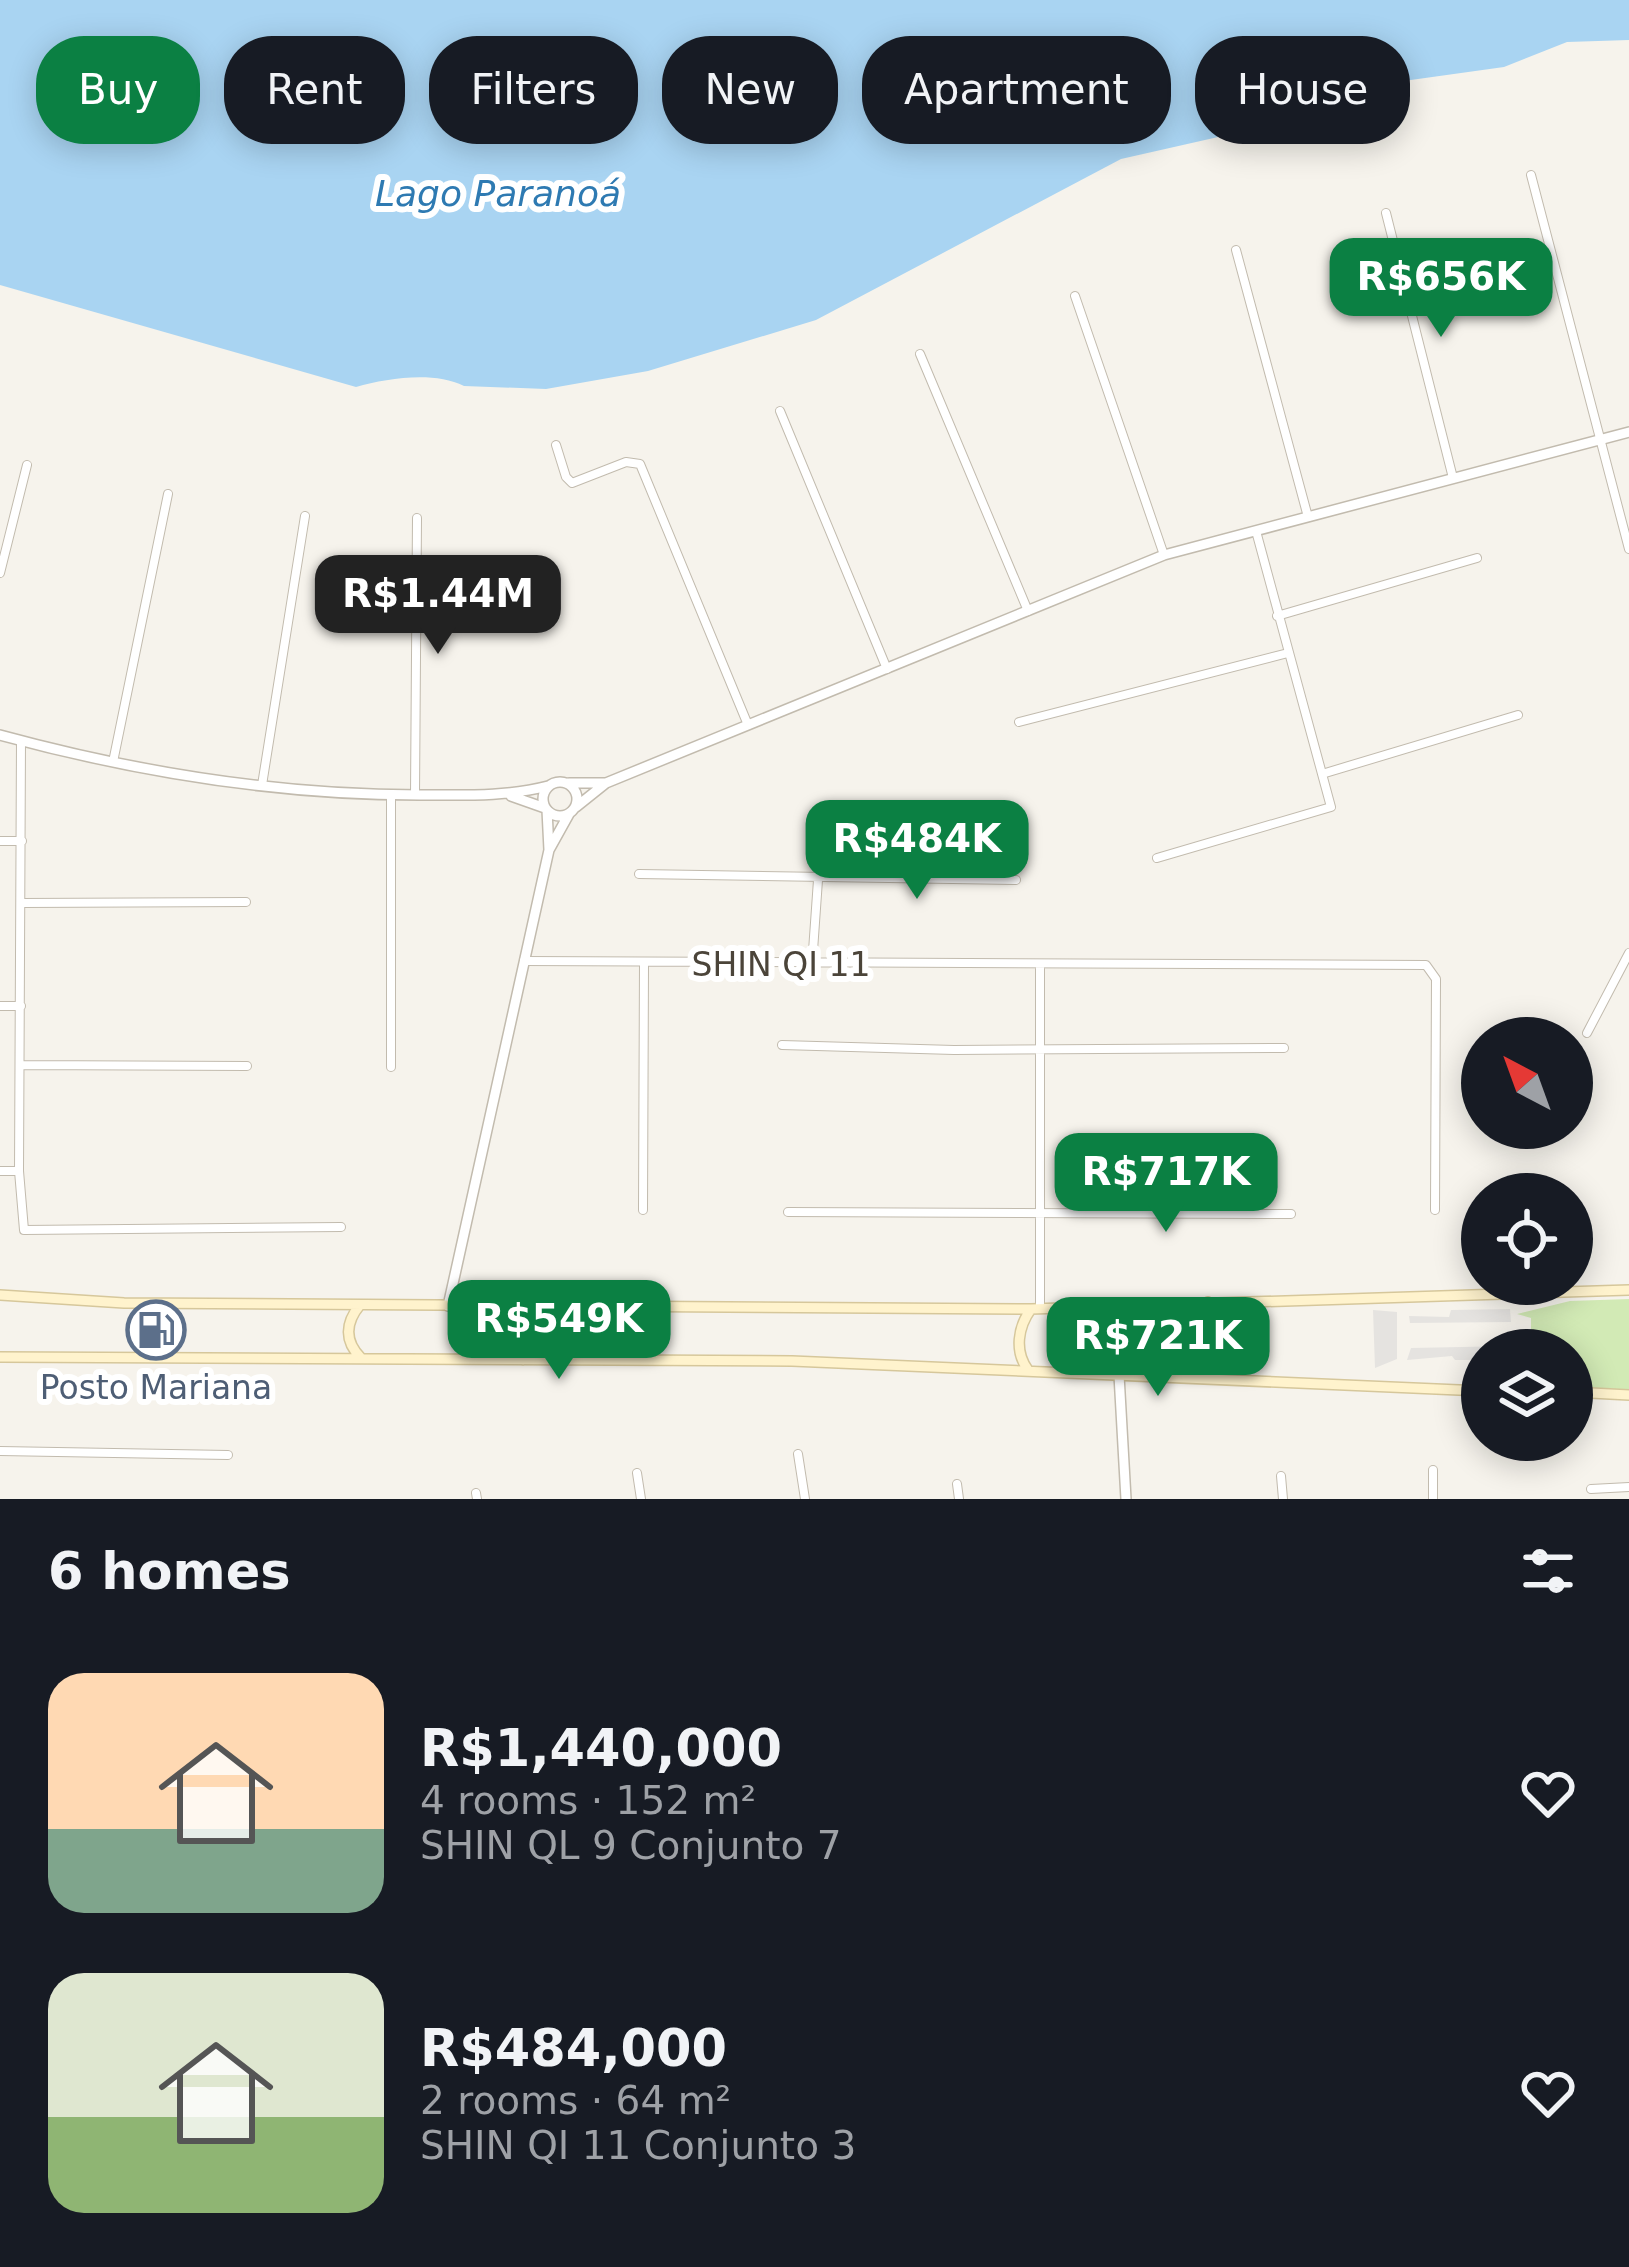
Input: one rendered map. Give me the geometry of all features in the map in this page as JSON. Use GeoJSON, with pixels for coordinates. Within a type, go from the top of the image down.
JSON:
{"type":"FeatureCollection","features":[{"type":"Feature","properties":{"kind":"main road"},"geometry":{"type":"LineString","coordinates":[[0,1295],[124,1303],[1035,1308],[1629,1290]]}},
{"type":"Feature","properties":{"kind":"main road"},"geometry":{"type":"LineString","coordinates":[[1198,1378],[1214,1361],[1217,1348],[1215,1318],[1208,1302]]}},
{"type":"Feature","properties":{"kind":"main road"},"geometry":{"type":"LineString","coordinates":[[360,1305],[348,1332],[350,1346],[361,1358]]}},
{"type":"Feature","properties":{"kind":"main road"},"geometry":{"type":"LineString","coordinates":[[523,1360],[542,1339],[536,1307]]}},
{"type":"Feature","properties":{"kind":"main road"},"geometry":{"type":"LineString","coordinates":[[1028,1370],[1019,1353],[1019,1340],[1035,1308]]}},
{"type":"Feature","properties":{"kind":"main road"},"geometry":{"type":"LineString","coordinates":[[0,1357],[792,1360],[1461,1390]]}},
{"type":"Feature","properties":{"kind":"main road"},"geometry":{"type":"LineString","coordinates":[[1593,1393],[1629,1394]]}},
{"type":"Feature","properties":{"kind":"street"},"geometry":{"type":"LineString","coordinates":[[1531,175],[1629,549]]}},
{"type":"Feature","properties":{"kind":"street"},"geometry":{"type":"LineString","coordinates":[[1387,213],[1453,478]]}},
{"type":"Feature","properties":{"kind":"street"},"geometry":{"type":"LineString","coordinates":[[1236,250],[1308,518]]}},
{"type":"Feature","properties":{"kind":"street"},"geometry":{"type":"LineString","coordinates":[[1075,296],[1164,555]]}},
{"type":"Feature","properties":{"kind":"street"},"geometry":{"type":"LineString","coordinates":[[920,354],[1028,611]]}},
{"type":"Feature","properties":{"kind":"street"},"geometry":{"type":"LineString","coordinates":[[780,411],[887,669]]}},
{"type":"Feature","properties":{"kind":"street"},"geometry":{"type":"LineString","coordinates":[[511,796],[553,815],[572,810],[606,783],[1164,555],[1629,432]]}},
{"type":"Feature","properties":{"kind":"street"},"geometry":{"type":"LineString","coordinates":[[556,445],[572,483],[634,460],[644,470],[748,727]]}},
{"type":"Feature","properties":{"kind":"street"},"geometry":{"type":"LineString","coordinates":[[0,573],[27,466]]}},
{"type":"Feature","properties":{"kind":"street"},"geometry":{"type":"LineString","coordinates":[[112,762],[168,494]]}},
{"type":"Feature","properties":{"kind":"street"},"geometry":{"type":"LineString","coordinates":[[262,785],[305,516]]}},
{"type":"Feature","properties":{"kind":"street"},"geometry":{"type":"LineString","coordinates":[[415,795],[417,518]]}},
{"type":"Feature","properties":{"kind":"street"},"geometry":{"type":"LineString","coordinates":[[1157,858],[1331,807],[1256,531]]}},
{"type":"Feature","properties":{"kind":"street"},"geometry":{"type":"LineString","coordinates":[[1277,616],[1477,558]]}},
{"type":"Feature","properties":{"kind":"street"},"geometry":{"type":"LineString","coordinates":[[1019,722],[1288,653]]}},
{"type":"Feature","properties":{"kind":"street"},"geometry":{"type":"LineString","coordinates":[[1322,774],[1518,716]]}},
{"type":"Feature","properties":{"kind":"street"},"geometry":{"type":"LineString","coordinates":[[0,735],[112,762],[328,794],[511,796],[562,781],[606,783]]}},
{"type":"Feature","properties":{"kind":"street"},"geometry":{"type":"LineString","coordinates":[[21,741],[19,1171],[24,1230],[340,1227]]}},
{"type":"Feature","properties":{"kind":"street"},"geometry":{"type":"LineString","coordinates":[[448,1306],[549,850],[577,794],[569,783]]}},
{"type":"Feature","properties":{"kind":"street"},"geometry":{"type":"LineString","coordinates":[[548,786],[542,799],[549,850]]}},
{"type":"Feature","properties":{"kind":"street"},"geometry":{"type":"LineString","coordinates":[[391,795],[391,1067]]}},
{"type":"Feature","properties":{"kind":"street"},"geometry":{"type":"LineString","coordinates":[[0,841],[22,841]]}},
{"type":"Feature","properties":{"kind":"street"},"geometry":{"type":"LineString","coordinates":[[639,874],[1016,880]]}},
{"type":"Feature","properties":{"kind":"street"},"geometry":{"type":"LineString","coordinates":[[812,964],[818,880]]}},
{"type":"Feature","properties":{"kind":"street"},"geometry":{"type":"LineString","coordinates":[[22,903],[246,902]]}},
{"type":"Feature","properties":{"kind":"street"},"geometry":{"type":"LineString","coordinates":[[1593,1022],[1629,953]]}},
{"type":"Feature","properties":{"kind":"street","name":"SHIN QI 11"},"geometry":{"type":"LineString","coordinates":[[522,962],[1420,964],[1431,969],[1436,979],[1435,1210]]}},
{"type":"Feature","properties":{"kind":"street"},"geometry":{"type":"LineString","coordinates":[[643,1210],[644,964]]}},
{"type":"Feature","properties":{"kind":"street"},"geometry":{"type":"LineString","coordinates":[[1035,1308],[1040,1214],[1040,964]]}},
{"type":"Feature","properties":{"kind":"street"},"geometry":{"type":"LineString","coordinates":[[0,1006],[21,1006]]}},
{"type":"Feature","properties":{"kind":"street"},"geometry":{"type":"LineString","coordinates":[[782,1045],[1284,1048]]}},
{"type":"Feature","properties":{"kind":"street"},"geometry":{"type":"LineString","coordinates":[[20,1065],[247,1066]]}},
{"type":"Feature","properties":{"kind":"street"},"geometry":{"type":"LineString","coordinates":[[0,1171],[19,1171]]}},
{"type":"Feature","properties":{"kind":"street"},"geometry":{"type":"LineString","coordinates":[[788,1213],[1291,1214]]}},
{"type":"Feature","properties":{"kind":"street"},"geometry":{"type":"LineString","coordinates":[[1119,1375],[1126,1499]]}},
{"type":"Feature","properties":{"kind":"street"},"geometry":{"type":"LineString","coordinates":[[0,1451],[228,1455]]}},
{"type":"Feature","properties":{"kind":"street"},"geometry":{"type":"LineString","coordinates":[[798,1454],[805,1499]]}},
{"type":"Feature","properties":{"kind":"street"},"geometry":{"type":"LineString","coordinates":[[1432,1470],[1433,1499]]}},
{"type":"Feature","properties":{"kind":"street"},"geometry":{"type":"LineString","coordinates":[[638,1473],[641,1499]]}},
{"type":"Feature","properties":{"kind":"street"},"geometry":{"type":"LineString","coordinates":[[1282,1476],[1282,1499]]}},
{"type":"Feature","properties":{"kind":"street"},"geometry":{"type":"LineString","coordinates":[[957,1484],[959,1499]]}},
{"type":"Feature","properties":{"kind":"street"},"geometry":{"type":"LineString","coordinates":[[1591,1489],[1629,1487]]}},
{"type":"Feature","properties":{"kind":"green space"},"geometry":{"type":"Polygon","coordinates":[[[1629,1299],[1629,1391],[1593,1388],[1593,1329],[1531,1329],[1531,1318],[1517,1314],[1554,1305],[1593,1305],[1593,1300],[1629,1299]]]}},
{"type":"Feature","properties":{"kind":"shaded area"},"geometry":{"type":"Polygon","coordinates":[[[1510,1309],[1511,1322],[1410,1323],[1409,1316],[1449,1317],[1451,1310],[1510,1309]]]}},
{"type":"Feature","properties":{"kind":"shaded area"},"geometry":{"type":"Polygon","coordinates":[[[1373,1310],[1397,1312],[1397,1359],[1375,1368],[1373,1310]]]}},
{"type":"Feature","properties":{"kind":"shaded area"},"geometry":{"type":"Polygon","coordinates":[[[1461,1347],[1461,1360],[1452,1356],[1407,1360],[1411,1348],[1461,1347]]]}},
{"type":"Feature","properties":{"kind":"water","name":"Lago Paranoá"},"geometry":{"type":"Polygon","coordinates":[[[0,0],[1629,0],[1629,40],[1567,42],[1504,67],[1410,80],[1410,36],[1195,36],[1195,142],[1121,159],[816,320],[648,371],[546,389],[464,386],[425,377],[356,387],[0,285],[0,0]]]}},
{"type":"Feature","properties":{"kind":"place","name":"Posto Mariana"},"geometry":{"type":"Point","coordinates":[156,1330]}}]}
